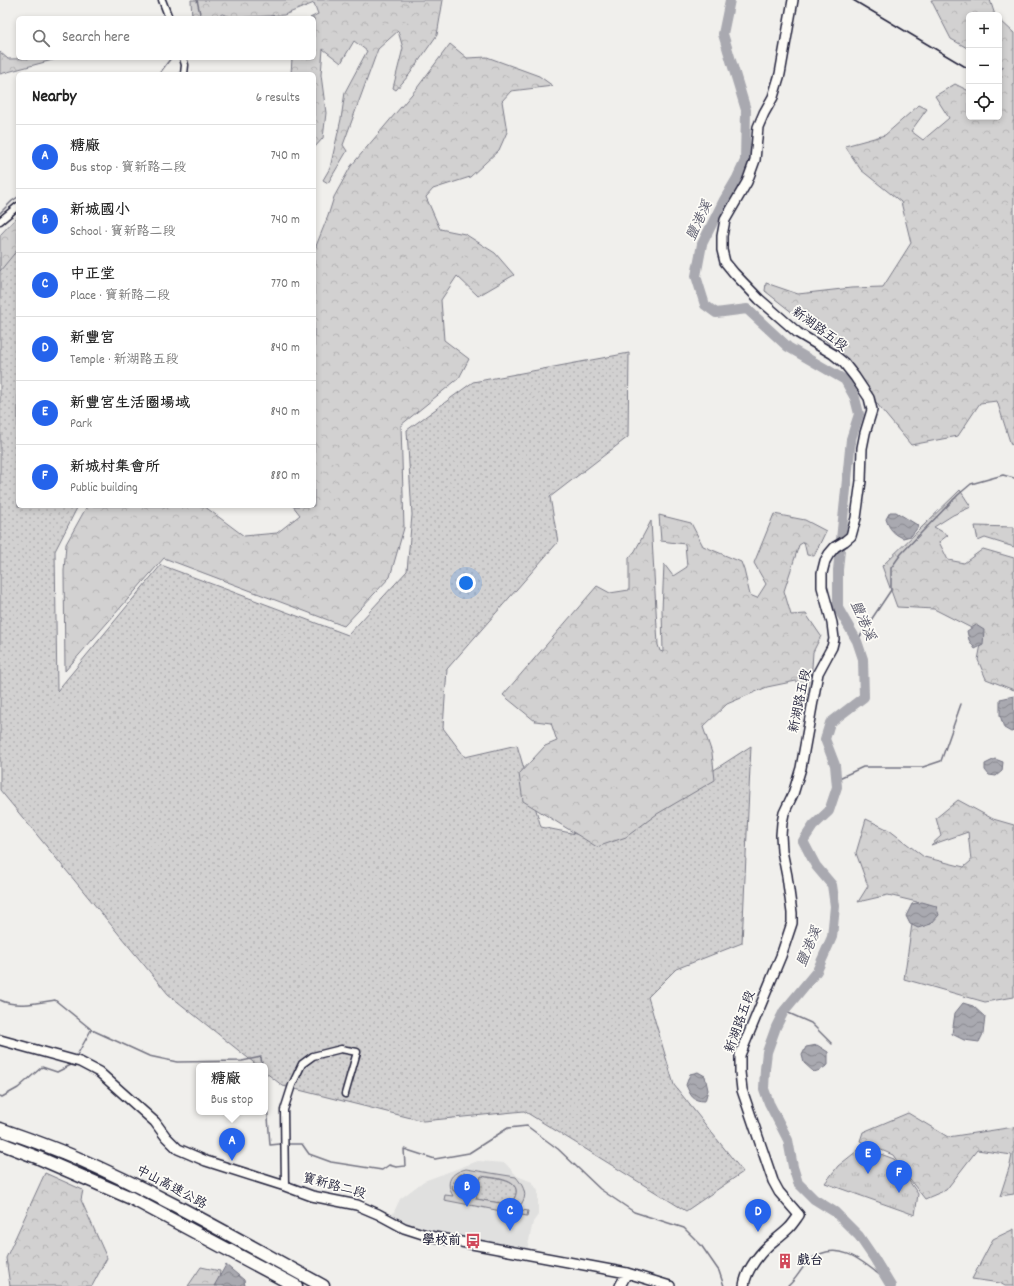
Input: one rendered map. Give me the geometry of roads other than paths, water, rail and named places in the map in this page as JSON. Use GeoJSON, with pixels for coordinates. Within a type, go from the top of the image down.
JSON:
{"type":"FeatureCollection","features":[{"type":"Feature","properties":{"kind":"highway","name":"中山高速公路"},"geometry":{"type":"LineString","coordinates":[[0,1129],[76,1157],[113,1174],[323,1286]]}},
{"type":"Feature","properties":{"kind":"highway","name":"中山高速公路"},"geometry":{"type":"LineString","coordinates":[[0,1143],[39,1158],[131,1198],[296,1286]]}},
{"type":"Feature","properties":{"kind":"street"},"geometry":{"type":"LineString","coordinates":[[162,0],[168,16]]}},
{"type":"Feature","properties":{"kind":"street","name":"新湖路五段"},"geometry":{"type":"LineString","coordinates":[[744,1286],[744,1280],[750,1268],[760,1255],[789,1229],[799,1215],[779,1192],[773,1181],[742,1090],[740,1055],[782,956],[792,923],[787,876],[782,851],[782,823],[801,768],[815,698],[818,673],[832,648],[834,640],[832,623],[822,587],[822,573],[829,554],[850,536],[856,518],[861,481],[862,448],[872,410],[869,398],[844,363],[833,354],[798,333],[754,294],[734,274],[725,262],[722,250],[722,236],[725,220],[747,182],[755,160],[758,127],[773,96],[780,74],[793,0]]}},
{"type":"Feature","properties":{"kind":"street"},"geometry":{"type":"LineString","coordinates":[[183,60],[184,72]]}},
{"type":"Feature","properties":{"kind":"street"},"geometry":{"type":"LineString","coordinates":[[0,222],[16,208]]}},
{"type":"Feature","properties":{"kind":"street","name":"寶新路二段"},"geometry":{"type":"LineString","coordinates":[[0,1040],[80,1062],[99,1072],[155,1122],[166,1137],[178,1149],[206,1161],[312,1196],[357,1205],[404,1228],[429,1236],[627,1273],[670,1286]]}},
{"type":"Feature","properties":{"kind":"street"},"geometry":{"type":"LineString","coordinates":[[285,1186],[284,1110],[292,1084],[302,1064],[313,1056],[341,1049],[357,1052],[345,1094]]}},
{"type":"Feature","properties":{"kind":"street"},"geometry":{"type":"LineString","coordinates":[[620,1286],[627,1273]]}},
{"type":"Feature","properties":{"kind":"water"},"geometry":{"type":"Polygon","coordinates":[[[890,512],[896,512],[919,526],[911,536],[903,538],[894,533],[889,526],[886,519],[890,512]]]}},
{"type":"Feature","properties":{"kind":"water"},"geometry":{"type":"Polygon","coordinates":[[[976,625],[984,630],[983,645],[975,649],[969,640],[967,631],[976,625]]]}},
{"type":"Feature","properties":{"kind":"water"},"geometry":{"type":"Polygon","coordinates":[[[1014,696],[1014,731],[1011,732],[1004,728],[1000,715],[1000,699],[1014,696]]]}},
{"type":"Feature","properties":{"kind":"water"},"geometry":{"type":"Polygon","coordinates":[[[995,759],[1003,762],[1002,771],[996,776],[989,775],[985,770],[985,764],[995,759]]]}},
{"type":"Feature","properties":{"kind":"water"},"geometry":{"type":"Polygon","coordinates":[[[922,902],[936,906],[939,915],[931,924],[918,928],[910,924],[906,916],[912,904],[922,902]]]}},
{"type":"Feature","properties":{"kind":"water"},"geometry":{"type":"Polygon","coordinates":[[[963,1003],[973,1006],[985,1017],[983,1034],[979,1042],[964,1040],[952,1034],[955,1013],[963,1003]]]}},
{"type":"Feature","properties":{"kind":"water"},"geometry":{"type":"Polygon","coordinates":[[[817,1045],[828,1052],[828,1065],[814,1072],[804,1063],[802,1055],[806,1047],[817,1045]]]}},
{"type":"Feature","properties":{"kind":"water"},"geometry":{"type":"Polygon","coordinates":[[[698,1072],[705,1076],[708,1090],[705,1101],[697,1100],[692,1097],[686,1085],[690,1074],[698,1072]]]}},
{"type":"Feature","properties":{"kind":"water"},"geometry":{"type":"Polygon","coordinates":[[[226,1265],[244,1280],[245,1286],[214,1286],[226,1265]]]}},
{"type":"Feature","properties":{"kind":"waterway"},"geometry":{"type":"LineString","coordinates":[[197,0],[201,16]]}},
{"type":"Feature","properties":{"kind":"waterway","name":"鹽港溪"},"geometry":{"type":"LineString","coordinates":[[730,0],[723,34],[746,110],[745,161],[702,244],[696,276],[705,305],[716,313],[747,309],[788,347],[845,380],[855,398],[859,414],[851,439],[838,570],[838,608],[857,641],[863,659],[864,697],[830,723],[825,739],[835,765],[837,787],[829,811],[813,826],[803,841],[816,866],[832,885],[835,906],[832,937],[817,971],[784,1011],[776,1027],[767,1052],[764,1089],[769,1103],[788,1140],[793,1167],[798,1183],[814,1199],[835,1212],[859,1236],[891,1286]]}},
{"type":"Feature","properties":{"kind":"waterway"},"geometry":{"type":"LineString","coordinates":[[160,72],[170,60]]}},
{"type":"Feature","properties":{"kind":"waterway"},"geometry":{"type":"LineString","coordinates":[[0,213],[16,198]]}},
{"type":"Feature","properties":{"kind":"waterway"},"geometry":{"type":"LineString","coordinates":[[857,641],[891,590],[891,568],[901,554],[921,533],[958,495],[971,484],[1003,475],[1014,478]]}},
{"type":"Feature","properties":{"kind":"waterway"},"geometry":{"type":"LineString","coordinates":[[837,779],[863,767],[923,767],[941,761],[961,704]]}},
{"type":"Feature","properties":{"kind":"waterway"},"geometry":{"type":"LineString","coordinates":[[0,1000],[13,1004],[55,1000],[92,1030],[149,1056],[177,1062],[242,1061],[261,1057],[262,1063]]}},
{"type":"Feature","properties":{"kind":"waterway"},"geometry":{"type":"LineString","coordinates":[[784,1011],[811,1023],[832,1044]]}},
{"type":"Feature","properties":{"kind":"waterway"},"geometry":{"type":"LineString","coordinates":[[76,1057],[91,1030]]}},
{"type":"Feature","properties":{"kind":"waterway"},"geometry":{"type":"LineString","coordinates":[[0,1096],[2,1097],[18,1088],[42,1067],[57,1072],[71,1065],[72,1063]]}},
{"type":"Feature","properties":{"kind":"waterway"},"geometry":{"type":"LineString","coordinates":[[268,1115],[270,1145],[280,1144]]}},
{"type":"Feature","properties":{"kind":"waterway"},"geometry":{"type":"LineString","coordinates":[[289,1144],[302,1144],[309,1154],[331,1162],[382,1170],[389,1165],[396,1167],[405,1166],[404,1149],[435,1159],[469,1153],[508,1128],[527,1126],[558,1149],[600,1189],[634,1212],[684,1228],[701,1245],[719,1271],[724,1286]]}},
{"type":"Feature","properties":{"kind":"waterway"},"geometry":{"type":"LineString","coordinates":[[788,1286],[810,1260],[831,1251],[842,1252],[852,1256],[871,1268],[888,1282]]}},
{"type":"Feature","properties":{"kind":"railway"},"geometry":{"type":"LineString","coordinates":[[853,0],[966,67]]}},
{"type":"Feature","properties":{"kind":"place","name":"糖廠"},"geometry":{"type":"Point","coordinates":[232,1161]}},
{"type":"Feature","properties":{"kind":"place","name":"新豐宮生活圈場域"},"geometry":{"type":"Point","coordinates":[868,1174]}},
{"type":"Feature","properties":{"kind":"place","name":"新城村集會所"},"geometry":{"type":"Point","coordinates":[899,1193]}},
{"type":"Feature","properties":{"kind":"place","name":"新城國小"},"geometry":{"type":"Point","coordinates":[467,1207]}},
{"type":"Feature","properties":{"kind":"place","name":"中正堂"},"geometry":{"type":"Point","coordinates":[510,1231]}},
{"type":"Feature","properties":{"kind":"place","name":"新豐宮"},"geometry":{"type":"Point","coordinates":[758,1232]}},
{"type":"Feature","properties":{"kind":"place","name":"學校前"},"geometry":{"type":"Point","coordinates":[473,1241]}},
{"type":"Feature","properties":{"kind":"place","name":"戲台"},"geometry":{"type":"Point","coordinates":[785,1261]}}]}
